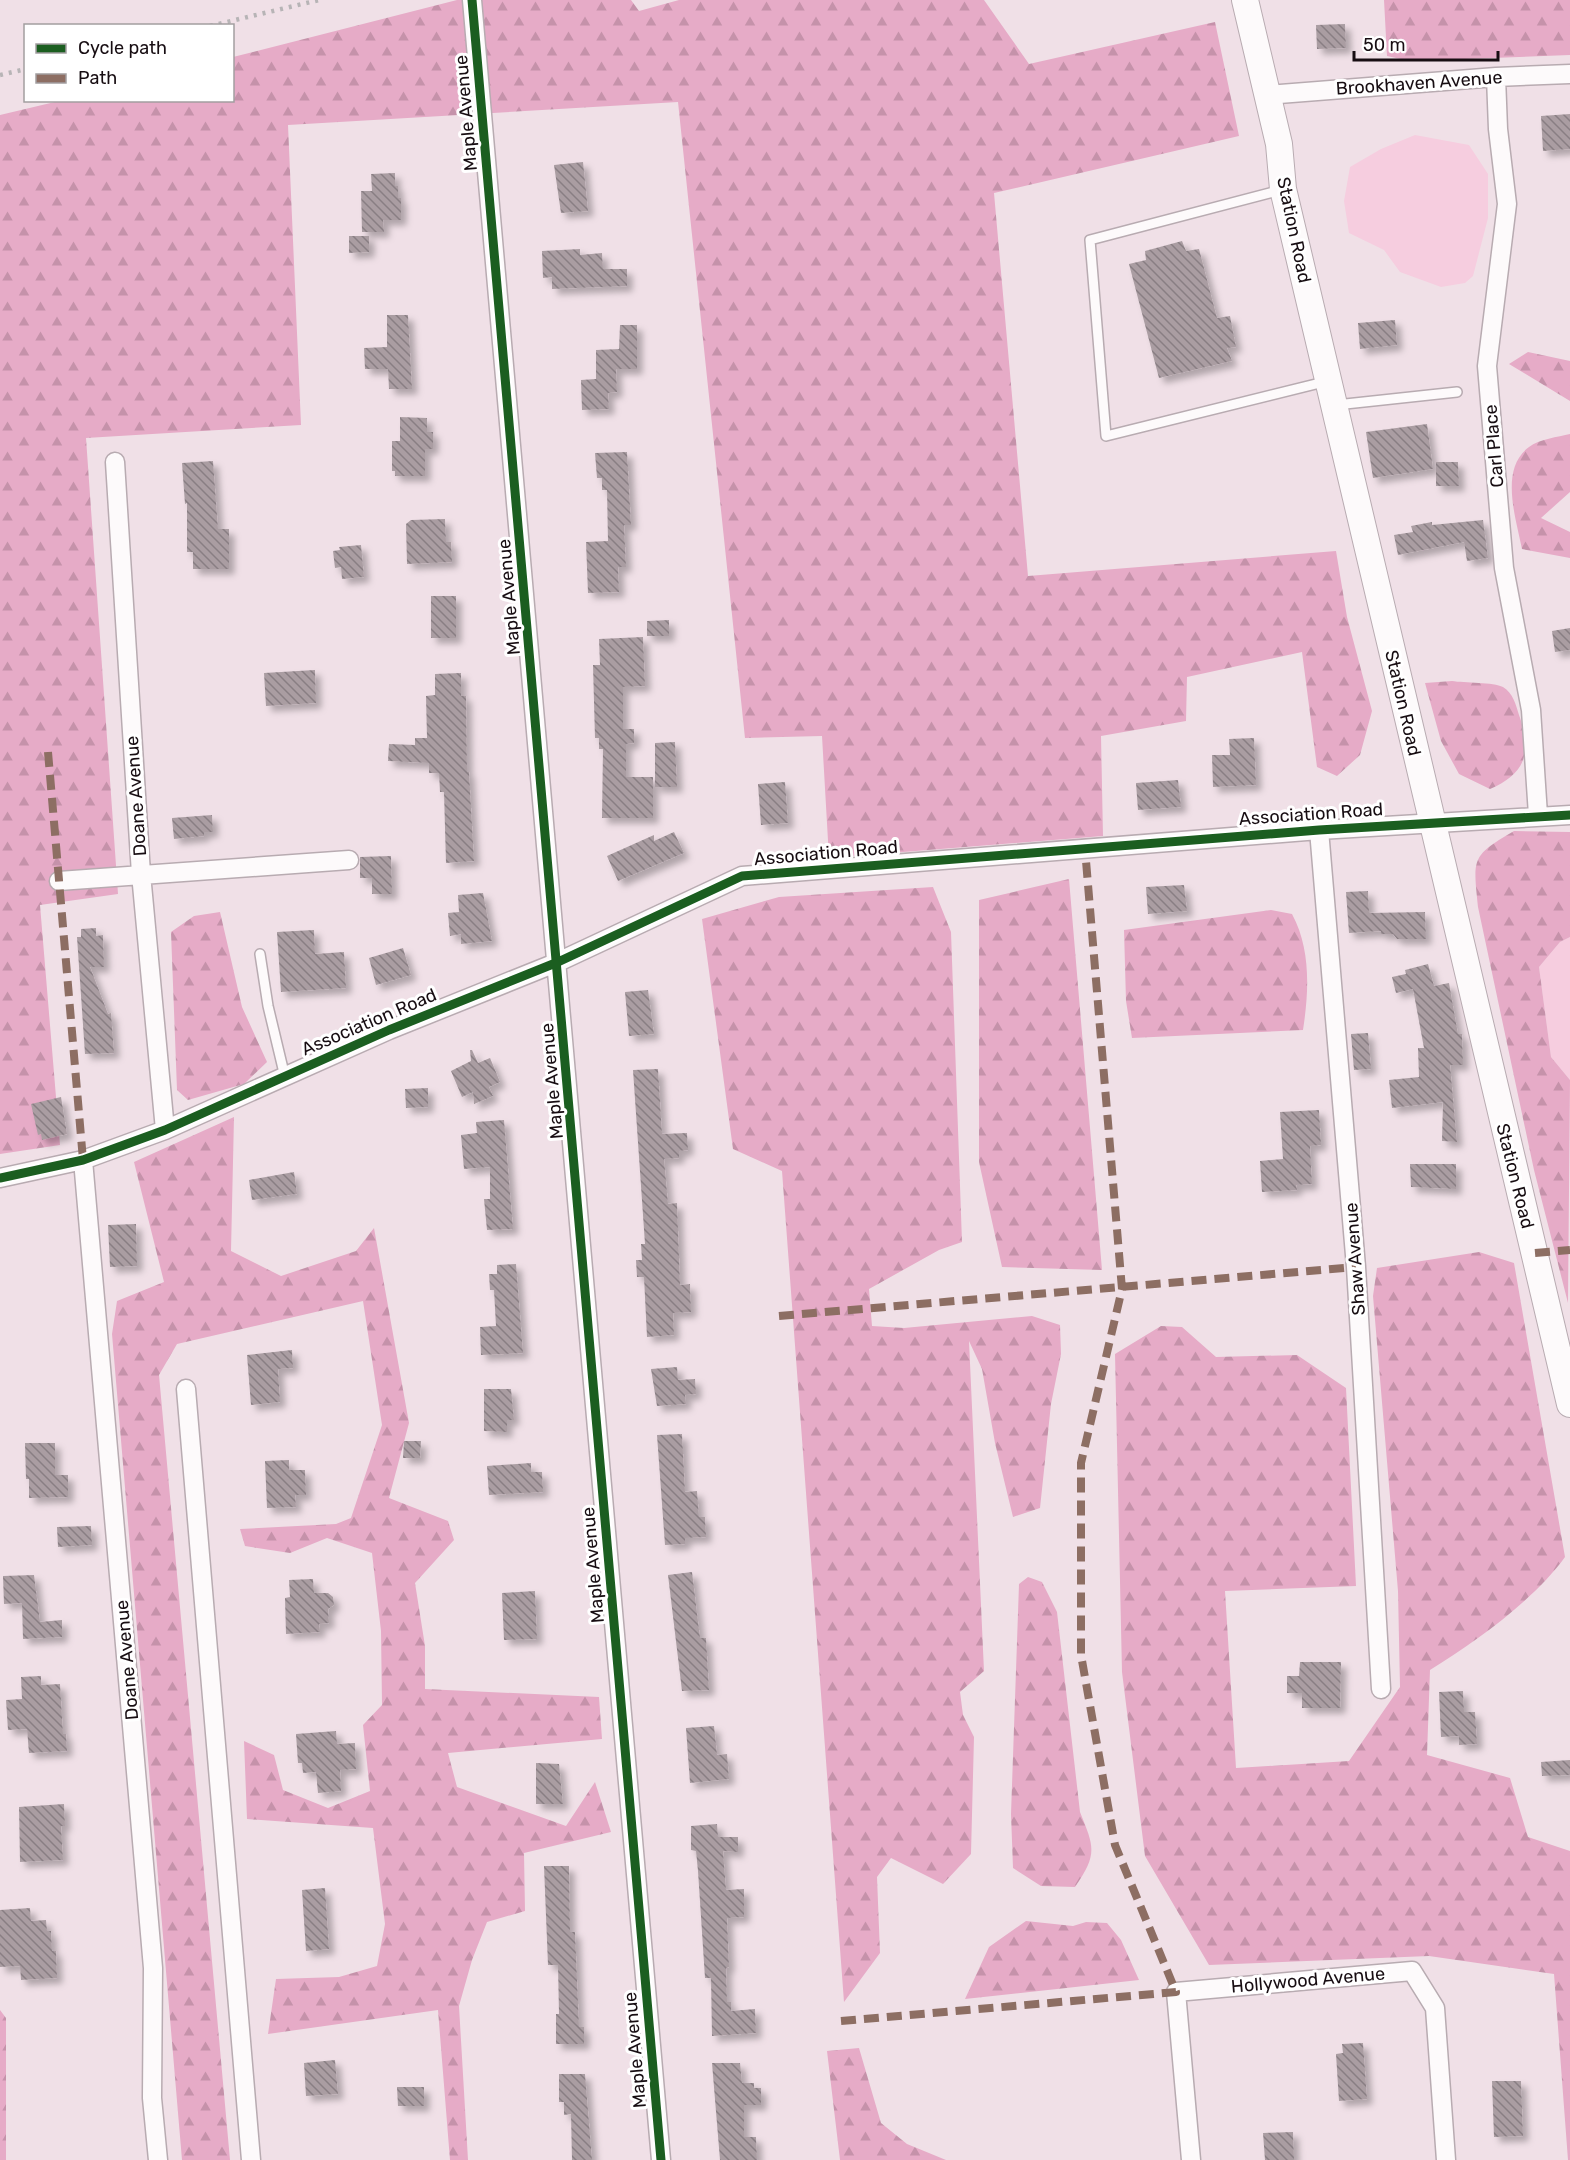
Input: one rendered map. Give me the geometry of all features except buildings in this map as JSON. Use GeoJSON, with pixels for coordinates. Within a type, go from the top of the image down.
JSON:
{"type":"FeatureCollection","features":[{"type":"Feature","properties":{"kind":"main road","name":"Station Road"},"geometry":{"type":"LineString","coordinates":[[1245,0],[1279,144],[1283,189],[1570,1404]]}},
{"type":"Feature","properties":{"kind":"street","name":"Maple Avenue"},"geometry":{"type":"LineString","coordinates":[[472,0],[558,962],[661,2160]]}},
{"type":"Feature","properties":{"kind":"street","name":"Brookhaven Avenue"},"geometry":{"type":"LineString","coordinates":[[1268,95],[1496,77],[1570,74]]}},
{"type":"Feature","properties":{"kind":"street","name":"Carl Place"},"geometry":{"type":"LineString","coordinates":[[1496,77],[1498,129],[1507,204],[1487,366],[1504,568],[1532,710],[1538,815]]}},
{"type":"Feature","properties":{"kind":"street","name":"Doane Avenue"},"geometry":{"type":"LineString","coordinates":[[115,462],[141,874],[165,1130]]}},
{"type":"Feature","properties":{"kind":"street","name":"Association Road"},"geometry":{"type":"LineString","coordinates":[[0,1178],[83,1160],[165,1130],[389,1030],[558,962],[742,876],[1319,830],[1538,815],[1570,815]]}},
{"type":"Feature","properties":{"kind":"street","name":"Shaw Avenue"},"geometry":{"type":"LineString","coordinates":[[1319,830],[1356,1267],[1381,1689]]}},
{"type":"Feature","properties":{"kind":"street"},"geometry":{"type":"LineString","coordinates":[[59,881],[349,860]]}},
{"type":"Feature","properties":{"kind":"street","name":"Doane Avenue"},"geometry":{"type":"LineString","coordinates":[[83,1160],[153,1968],[152,2098],[158,2160]]}},
{"type":"Feature","properties":{"kind":"street"},"geometry":{"type":"LineString","coordinates":[[186,1389],[251,2160]]}},
{"type":"Feature","properties":{"kind":"street","name":"Hollywood Avenue"},"geometry":{"type":"LineString","coordinates":[[1191,2160],[1176,1992],[1412,1971],[1435,2008],[1446,2160]]}},
{"type":"Feature","properties":{"kind":"lane"},"geometry":{"type":"LineString","coordinates":[[1283,189],[1090,240],[1106,436],[1331,393],[1457,392]]}},
{"type":"Feature","properties":{"kind":"lane"},"geometry":{"type":"LineString","coordinates":[[260,954],[268,1006],[285,1077]]}},
{"type":"Feature","properties":{"kind":"shaded area"},"geometry":{"type":"Polygon","coordinates":[[[1415,135],[1469,145],[1488,174],[1488,218],[1473,276],[1465,283],[1441,287],[1400,272],[1384,250],[1349,233],[1344,201],[1350,167],[1381,149],[1415,135]]]}},
{"type":"Feature","properties":{"kind":"shaded area"},"geometry":{"type":"Polygon","coordinates":[[[1570,937],[1570,1080],[1551,1057],[1539,967],[1560,942],[1570,937]]]}},
{"type":"Feature","properties":{"kind":"green space"},"geometry":{"type":"Polygon","coordinates":[[[457,0],[631,0],[639,11],[679,0],[984,0],[1029,64],[1215,22],[1239,136],[994,193],[1028,576],[1336,551],[1347,617],[1372,711],[1360,755],[1337,776],[1317,767],[1302,652],[1187,677],[1186,721],[1101,736],[1103,836],[829,858],[822,736],[745,738],[678,102],[288,125],[301,425],[86,438],[118,894],[40,905],[60,1145],[0,1154],[0,115],[55,102],[234,102],[234,57],[457,0]]]}},
{"type":"Feature","properties":{"kind":"green space"},"geometry":{"type":"Polygon","coordinates":[[[1384,0],[1570,0],[1570,55],[1410,61],[1387,56],[1384,0]]]}},
{"type":"Feature","properties":{"kind":"green space"},"geometry":{"type":"Polygon","coordinates":[[[1528,352],[1570,361],[1570,401],[1509,364],[1528,352]]]}},
{"type":"Feature","properties":{"kind":"green space"},"geometry":{"type":"Polygon","coordinates":[[[1570,434],[1570,492],[1541,518],[1570,532],[1570,558],[1522,549],[1512,495],[1514,468],[1520,456],[1533,444],[1570,434]]]}},
{"type":"Feature","properties":{"kind":"green space"},"geometry":{"type":"Polygon","coordinates":[[[1452,681],[1493,684],[1503,687],[1512,696],[1517,707],[1525,740],[1523,760],[1512,776],[1490,789],[1459,774],[1441,741],[1425,683],[1452,681]]]}},
{"type":"Feature","properties":{"kind":"green space"},"geometry":{"type":"Polygon","coordinates":[[[1514,831],[1570,832],[1570,937],[1560,942],[1539,967],[1551,1057],[1570,1080],[1568,1303],[1534,1170],[1478,907],[1475,878],[1478,860],[1482,853],[1514,831]]]}},
{"type":"Feature","properties":{"kind":"green space"},"geometry":{"type":"Polygon","coordinates":[[[1069,879],[1102,1270],[1002,1267],[979,1162],[979,900],[1069,879]]]}},
{"type":"Feature","properties":{"kind":"green space"},"geometry":{"type":"Polygon","coordinates":[[[933,887],[951,932],[962,1242],[939,1250],[869,1289],[872,1326],[904,1328],[1032,1316],[1060,1325],[1061,1354],[1051,1404],[1040,1508],[1013,1517],[995,1443],[982,1369],[969,1341],[984,1671],[960,1692],[963,1715],[974,1737],[971,1854],[943,1884],[891,1858],[877,1877],[880,1953],[844,2002],[782,1171],[733,1149],[702,919],[779,897],[933,887]]]}},
{"type":"Feature","properties":{"kind":"green space"},"geometry":{"type":"Polygon","coordinates":[[[1271,910],[1292,914],[1303,941],[1307,985],[1303,1030],[1132,1038],[1126,1001],[1124,930],[1271,910]]]}},
{"type":"Feature","properties":{"kind":"green space"},"geometry":{"type":"Polygon","coordinates":[[[220,912],[242,1007],[267,1062],[244,1084],[188,1100],[177,1090],[171,932],[194,916],[220,912]]]}},
{"type":"Feature","properties":{"kind":"green space"},"geometry":{"type":"Polygon","coordinates":[[[234,1117],[231,1251],[281,1276],[356,1251],[374,1228],[409,1423],[389,1498],[448,1521],[454,1540],[415,1583],[425,1646],[425,1689],[599,1697],[602,1739],[448,1753],[457,1787],[566,1826],[595,1782],[611,1832],[524,1853],[525,1911],[487,1922],[472,1960],[459,2006],[468,2160],[450,2160],[438,2010],[268,2034],[276,1979],[339,1977],[377,1966],[385,1924],[373,1828],[247,1819],[244,1741],[274,1755],[283,1790],[328,1808],[370,1791],[363,1725],[382,1705],[381,1631],[372,1553],[327,1538],[290,1553],[245,1546],[240,1529],[336,1524],[351,1518],[382,1425],[363,1301],[177,1344],[159,1375],[230,2160],[182,2160],[112,1334],[117,1301],[164,1282],[134,1162],[234,1117]]]}},
{"type":"Feature","properties":{"kind":"green space"},"geometry":{"type":"Polygon","coordinates":[[[1479,1252],[1514,1263],[1565,1557],[1521,1604],[1466,1647],[1430,1670],[1427,1755],[1510,1778],[1528,1837],[1570,1851],[1570,2160],[1568,2160],[1554,1974],[1429,1956],[1209,1965],[1145,1856],[1122,1672],[1115,1354],[1161,1326],[1182,1327],[1216,1357],[1297,1355],[1346,1388],[1356,1586],[1225,1591],[1236,1768],[1349,1761],[1400,1687],[1398,1591],[1373,1296],[1377,1268],[1479,1252]]]}},
{"type":"Feature","properties":{"kind":"green space"},"geometry":{"type":"Polygon","coordinates":[[[1028,1577],[1042,1582],[1057,1612],[1080,1812],[1091,1842],[1090,1858],[1075,1887],[1041,1886],[1013,1868],[1011,1814],[1019,1584],[1028,1577]]]}},
{"type":"Feature","properties":{"kind":"green space"},"geometry":{"type":"Polygon","coordinates":[[[1026,1921],[1073,1926],[1086,1922],[1107,1923],[1121,1940],[1139,1980],[965,1999],[989,1947],[1026,1921]]]}},
{"type":"Feature","properties":{"kind":"green space"},"geometry":{"type":"Polygon","coordinates":[[[0,2010],[6,2018],[6,2160],[0,2160],[0,2010]]]}},
{"type":"Feature","properties":{"kind":"green space"},"geometry":{"type":"Polygon","coordinates":[[[859,2048],[881,2123],[907,2144],[946,2160],[840,2160],[827,2051],[859,2048]]]}},
{"type":"Feature","properties":{"kind":"railway"},"geometry":{"type":"LineString","coordinates":[[218,24],[319,0]]}},
{"type":"Feature","properties":{"kind":"railway"},"geometry":{"type":"LineString","coordinates":[[0,75],[24,69]]}},
{"type":"Feature","properties":{"kind":"marked path"},"geometry":{"type":"LineString","coordinates":[[48,752],[83,1160]]}},
{"type":"Feature","properties":{"kind":"marked path"},"geometry":{"type":"LineString","coordinates":[[841,2021],[1176,1992],[1115,1845],[1081,1655],[1081,1463],[1122,1289],[1085,849]]}},
{"type":"Feature","properties":{"kind":"marked path"},"geometry":{"type":"LineString","coordinates":[[1535,1253],[1570,1250]]}},
{"type":"Feature","properties":{"kind":"marked path"},"geometry":{"type":"LineString","coordinates":[[779,1316],[1356,1267]]}},
{"type":"Feature","properties":{"kind":"cycle path"},"geometry":{"type":"LineString","coordinates":[[472,0],[661,2160]]}},
{"type":"Feature","properties":{"kind":"cycle path"},"geometry":{"type":"LineString","coordinates":[[0,1178],[83,1160],[165,1130],[389,1030],[558,962],[742,876],[1319,830],[1570,815]]}}]}
